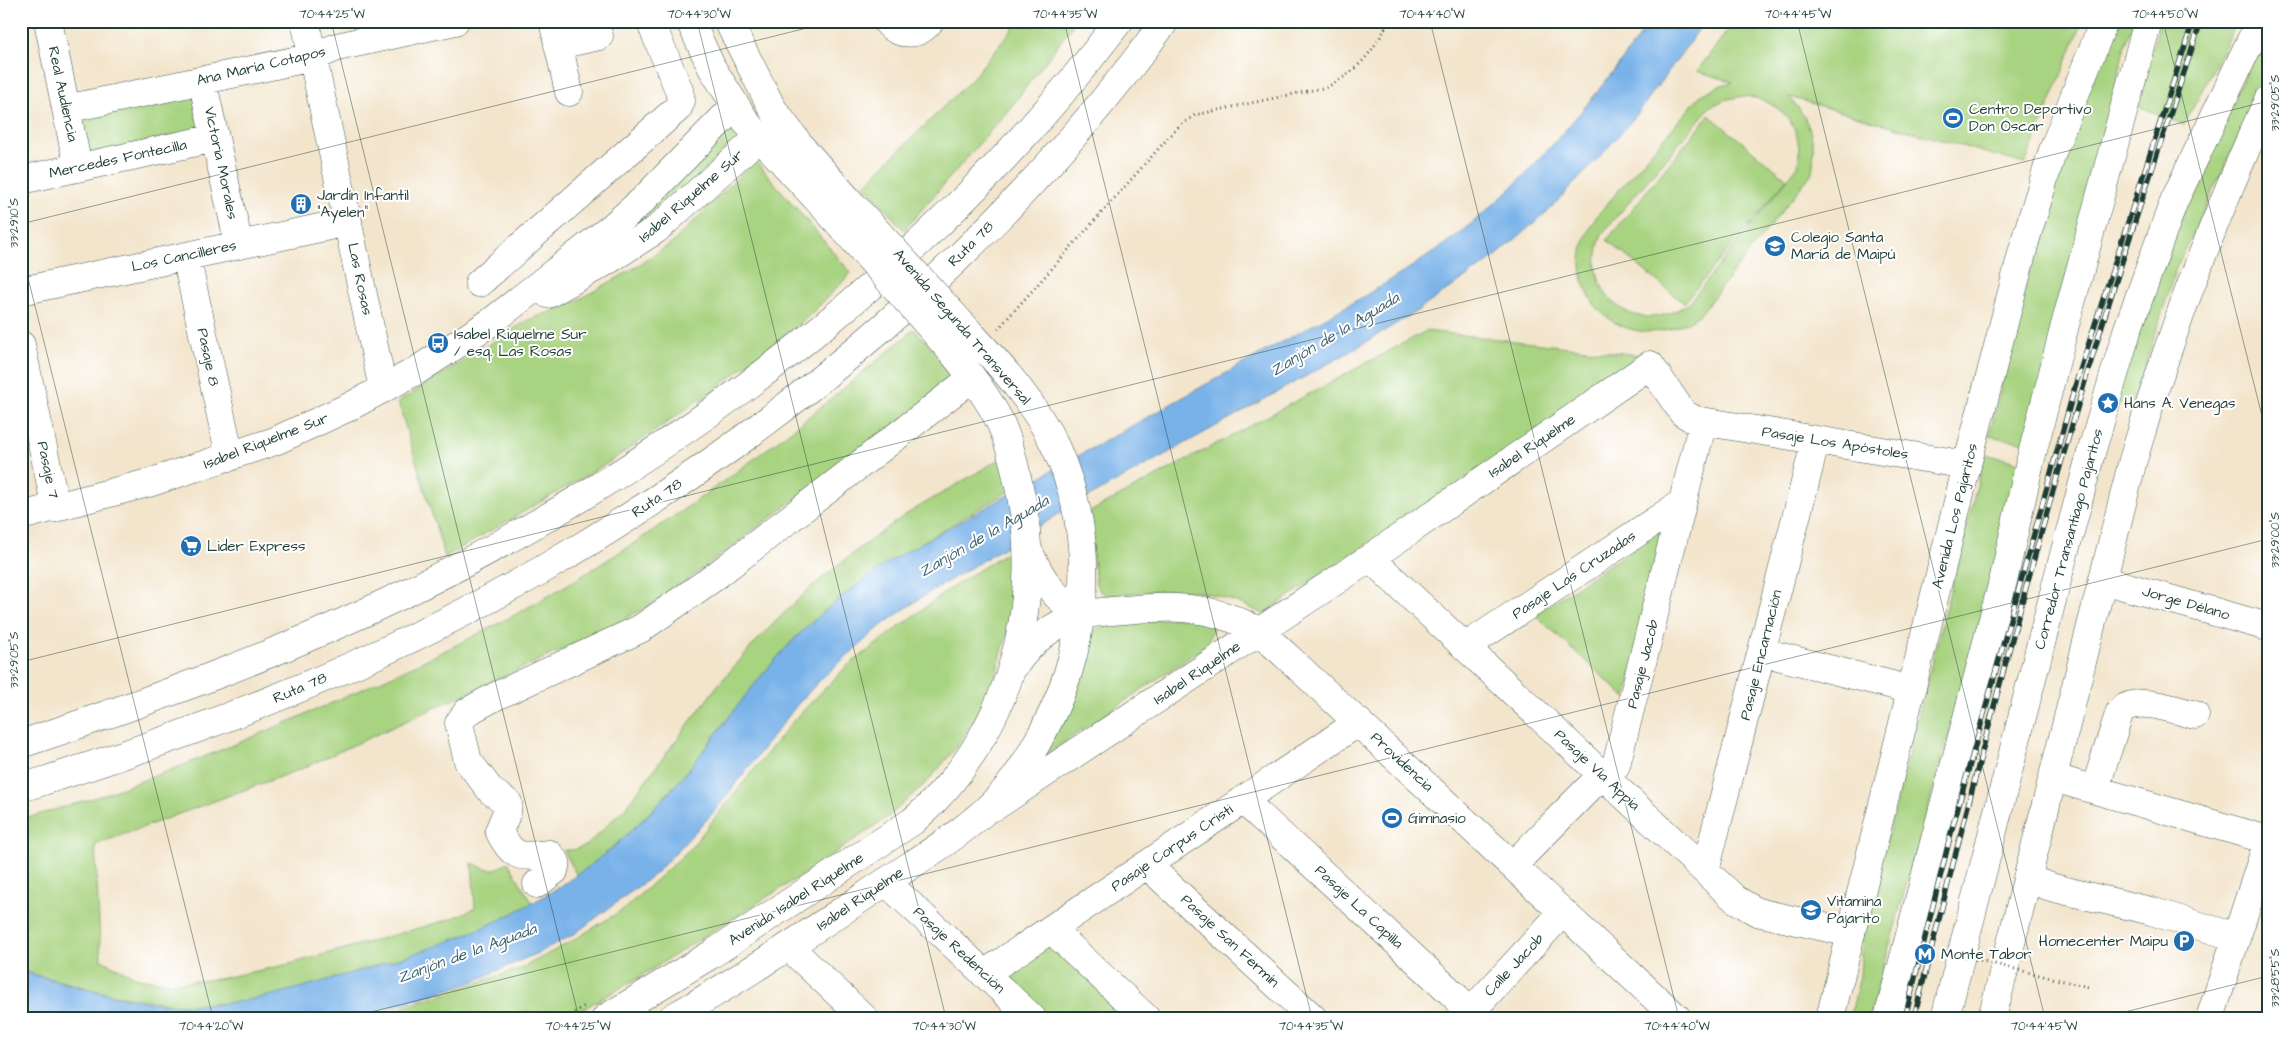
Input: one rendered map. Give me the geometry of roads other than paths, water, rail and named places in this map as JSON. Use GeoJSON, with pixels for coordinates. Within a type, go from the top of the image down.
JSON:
{"type":"FeatureCollection","features":[{"type":"Feature","properties":{"kind":"main road","name":"Real Audiencia"},"geometry":{"type":"LineString","coordinates":[[48,21],[78,168]]}},
{"type":"Feature","properties":{"kind":"main road","name":"Las Rosas"},"geometry":{"type":"LineString","coordinates":[[305,21],[383,389]]}},
{"type":"Feature","properties":{"kind":"main road","name":"Ana María Cotapos"},"geometry":{"type":"LineString","coordinates":[[66,109],[313,57],[337,48],[455,21]]}},
{"type":"Feature","properties":{"kind":"main road"},"geometry":{"type":"LineString","coordinates":[[479,283],[678,108],[681,101],[679,90],[650,21]]}},
{"type":"Feature","properties":{"kind":"main road","name":"Avenida Segunda Transversal"},"geometry":{"type":"LineString","coordinates":[[690,21],[712,68],[735,106],[758,138],[843,212],[972,340],[1026,399],[1056,447],[1072,495],[1084,560],[1082,614],[1067,680],[1045,730],[1027,762],[1001,794],[970,824]]}},
{"type":"Feature","properties":{"kind":"main road","name":"Avenida Segunda Transversal"},"geometry":{"type":"LineString","coordinates":[[728,21],[772,108],[802,148],[843,212]]}},
{"type":"Feature","properties":{"kind":"main road"},"geometry":{"type":"LineString","coordinates":[[886,21],[892,29],[907,33],[919,31],[930,21]]}},
{"type":"Feature","properties":{"kind":"main road"},"geometry":{"type":"LineString","coordinates":[[21,744],[194,684],[346,621],[523,532],[637,463],[794,350],[933,228],[1025,133],[1070,82],[1119,21]]}},
{"type":"Feature","properties":{"kind":"main road","name":"Ruta 78"},"geometry":{"type":"LineString","coordinates":[[21,788],[190,731],[334,673],[475,606],[538,572],[633,514],[766,422],[868,340],[923,290],[976,240],[1050,161],[1139,57],[1165,21]]}},
{"type":"Feature","properties":{"kind":"main road","name":"Avenida Los Pajaritos"},"geometry":{"type":"LineString","coordinates":[[1830,1018],[1967,465],[2038,194],[2064,118],[2104,21]]}},
{"type":"Feature","properties":{"kind":"main road"},"geometry":{"type":"LineString","coordinates":[[1888,1018],[2004,577],[2029,466],[2063,335],[2148,21]]}},
{"type":"Feature","properties":{"kind":"main road","name":"Corredor Transantiago Pajaritos"},"geometry":{"type":"LineString","coordinates":[[1945,1018],[2059,573],[2091,453],[2127,331],[2174,201],[2260,21]]}},
{"type":"Feature","properties":{"kind":"main road"},"geometry":{"type":"LineString","coordinates":[[569,92],[555,33],[599,36]]}},
{"type":"Feature","properties":{"kind":"main road","name":"Victoria Morales"},"geometry":{"type":"LineString","coordinates":[[202,80],[239,245]]}},
{"type":"Feature","properties":{"kind":"main road"},"geometry":{"type":"LineString","coordinates":[[758,138],[762,90]]}},
{"type":"Feature","properties":{"kind":"main road"},"geometry":{"type":"LineString","coordinates":[[1992,1018],[2133,460],[2165,356],[2218,212],[2268,100]]}},
{"type":"Feature","properties":{"kind":"main road","name":"Isabel Riquelme Sur"},"geometry":{"type":"LineString","coordinates":[[21,516],[152,482],[230,457],[275,441],[316,423],[383,389],[448,351],[490,322],[611,228],[643,200],[735,106]]}},
{"type":"Feature","properties":{"kind":"main road","name":"Mercedes Fontecilla"},"geometry":{"type":"LineString","coordinates":[[21,180],[215,138]]}},
{"type":"Feature","properties":{"kind":"main road","name":"Isabel Riquelme Sur"},"geometry":{"type":"LineString","coordinates":[[490,322],[529,304],[636,244],[676,212],[758,138]]}},
{"type":"Feature","properties":{"kind":"main road","name":"Los Cancilleres"},"geometry":{"type":"LineString","coordinates":[[21,291],[348,222]]}},
{"type":"Feature","properties":{"kind":"main road","name":"Pasaje 8"},"geometry":{"type":"LineString","coordinates":[[186,256],[230,457]]}},
{"type":"Feature","properties":{"kind":"main road","name":"Avenida Segunda Transversal"},"geometry":{"type":"LineString","coordinates":[[968,760],[995,715],[1011,670],[1024,610],[1028,570],[1028,546],[1021,494],[1014,465],[1001,425],[972,378],[972,340]]}},
{"type":"Feature","properties":{"kind":"main road","name":"Pasaje 7"},"geometry":{"type":"LineString","coordinates":[[21,345],[56,508]]}},
{"type":"Feature","properties":{"kind":"main road","name":"Isabel Riquelme"},"geometry":{"type":"LineString","coordinates":[[683,1015],[789,947],[970,824],[1370,558],[1650,366],[1683,413],[1688,418],[1703,422]]}},
{"type":"Feature","properties":{"kind":"main road"},"geometry":{"type":"LineString","coordinates":[[537,884],[554,871],[556,862],[549,854],[521,856],[509,849],[499,831],[507,812],[508,803],[491,791],[468,761],[459,723],[467,712],[496,696],[640,629],[712,578],[972,378]]}},
{"type":"Feature","properties":{"kind":"main road","name":"Pasaje Los Apóstoles"},"geometry":{"type":"LineString","coordinates":[[1703,422],[1967,465]]}},
{"type":"Feature","properties":{"kind":"main road","name":"Pasaje Jacob"},"geometry":{"type":"LineString","coordinates":[[1513,866],[1593,784],[1612,772],[1619,758],[1703,422]]}},
{"type":"Feature","properties":{"kind":"main road","name":"Pasaje Encarnación"},"geometry":{"type":"LineString","coordinates":[[1705,871],[1816,440]]}},
{"type":"Feature","properties":{"kind":"main road","name":"Pasaje Las Cruzadas"},"geometry":{"type":"LineString","coordinates":[[1465,647],[1682,503]]}},
{"type":"Feature","properties":{"kind":"main road"},"geometry":{"type":"LineString","coordinates":[[1011,670],[1027,649],[1045,632],[1082,614],[1055,595],[1039,572],[1028,546]]}},
{"type":"Feature","properties":{"kind":"main road","name":"Pasaje Vía Appia"},"geometry":{"type":"LineString","coordinates":[[1370,558],[1735,900],[1749,908],[1851,933]]}},
{"type":"Feature","properties":{"kind":"main road","name":"Jorge Délano"},"geometry":{"type":"LineString","coordinates":[[2103,580],[2268,627]]}},
{"type":"Feature","properties":{"kind":"main road","name":"Providencia"},"geometry":{"type":"LineString","coordinates":[[1082,614],[1132,609],[1189,608],[1220,614],[1258,632],[1358,722],[1677,1018]]}},
{"type":"Feature","properties":{"kind":"main road"},"geometry":{"type":"LineString","coordinates":[[1762,652],[1912,690]]}},
{"type":"Feature","properties":{"kind":"main road"},"geometry":{"type":"LineString","coordinates":[[2095,789],[2120,711],[2127,705],[2138,702],[2195,715]]}},
{"type":"Feature","properties":{"kind":"main road","name":"Pasaje Corpus Cristi"},"geometry":{"type":"LineString","coordinates":[[984,974],[1358,722]]}},
{"type":"Feature","properties":{"kind":"main road","name":"Avenida Isabel Riquelme"},"geometry":{"type":"LineString","coordinates":[[599,1010],[712,954],[896,833],[930,806],[968,760]]}},
{"type":"Feature","properties":{"kind":"main road"},"geometry":{"type":"LineString","coordinates":[[2054,778],[2268,841],[2210,1018]]}},
{"type":"Feature","properties":{"kind":"main road","name":"Pasaje La Capilla"},"geometry":{"type":"LineString","coordinates":[[1243,800],[1455,996],[1468,1017]]}},
{"type":"Feature","properties":{"kind":"main road","name":"Pasaje San Fermín"},"geometry":{"type":"LineString","coordinates":[[1147,865],[1312,1018]]}},
{"type":"Feature","properties":{"kind":"main road"},"geometry":{"type":"LineString","coordinates":[[2027,879],[2054,888],[2151,911],[2236,937]]}},
{"type":"Feature","properties":{"kind":"main road","name":"Pasaje Redención"},"geometry":{"type":"LineString","coordinates":[[886,882],[1032,1018]]}},
{"type":"Feature","properties":{"kind":"main road","name":"Calle Jacob"},"geometry":{"type":"LineString","coordinates":[[1468,1017],[1563,912]]}},
{"type":"Feature","properties":{"kind":"main road"},"geometry":{"type":"LineString","coordinates":[[1051,929],[1146,1018]]}},
{"type":"Feature","properties":{"kind":"main road"},"geometry":{"type":"LineString","coordinates":[[789,947],[864,1018]]}},
{"type":"Feature","properties":{"kind":"water","name":"Zanjón de la Aguada"},"geometry":{"type":"Polygon","coordinates":[[[1651,21],[1705,21],[1638,113],[1605,151],[1548,211],[1490,261],[1417,311],[1351,351],[1069,508],[922,597],[882,625],[822,678],[797,705],[714,812],[656,873],[573,935],[470,983],[354,1018],[21,1018],[21,971],[100,992],[139,1000],[179,1005],[220,1004],[260,998],[299,988],[426,950],[505,917],[542,897],[578,874],[614,847],[649,814],[667,795],[767,669],[811,623],[838,600],[898,556],[1338,311],[1400,275],[1429,255],[1485,212],[1530,169],[1593,97],[1651,21]]]}},
{"type":"Feature","properties":{"kind":"railway"},"geometry":{"type":"LineString","coordinates":[[1905,1018],[1953,825],[2076,383],[2193,21]]}},
{"type":"Feature","properties":{"kind":"railway"},"geometry":{"type":"LineString","coordinates":[[1914,1018],[1995,702],[2060,466],[2140,204],[2201,21]]}},
{"type":"Feature","properties":{"kind":"place","name":"Centro Deportivo Don Óscar"},"geometry":{"type":"Point","coordinates":[1953,118]}},
{"type":"Feature","properties":{"kind":"place","name":"Jardín Infantil \"Ayelen\""},"geometry":{"type":"Point","coordinates":[301,204]}},
{"type":"Feature","properties":{"kind":"place","name":"Colegio Santa María de Maipú"},"geometry":{"type":"Point","coordinates":[1775,246]}},
{"type":"Feature","properties":{"kind":"place","name":"Isabel Riquelme Sur / esq. Las Rosas"},"geometry":{"type":"Point","coordinates":[438,343]}},
{"type":"Feature","properties":{"kind":"place","name":"Hans A. Venegas"},"geometry":{"type":"Point","coordinates":[2108,403]}},
{"type":"Feature","properties":{"kind":"place","name":"Lider Express"},"geometry":{"type":"Point","coordinates":[191,546]}},
{"type":"Feature","properties":{"kind":"place","name":"Gimnasio"},"geometry":{"type":"Point","coordinates":[1392,818]}},
{"type":"Feature","properties":{"kind":"place","name":"Vitamina Pajarito"},"geometry":{"type":"Point","coordinates":[1811,910]}},
{"type":"Feature","properties":{"kind":"place","name":"Homecenter Maipu"},"geometry":{"type":"Point","coordinates":[2184,941]}},
{"type":"Feature","properties":{"kind":"place","name":"Monte Tabor"},"geometry":{"type":"Point","coordinates":[1925,954]}}]}
